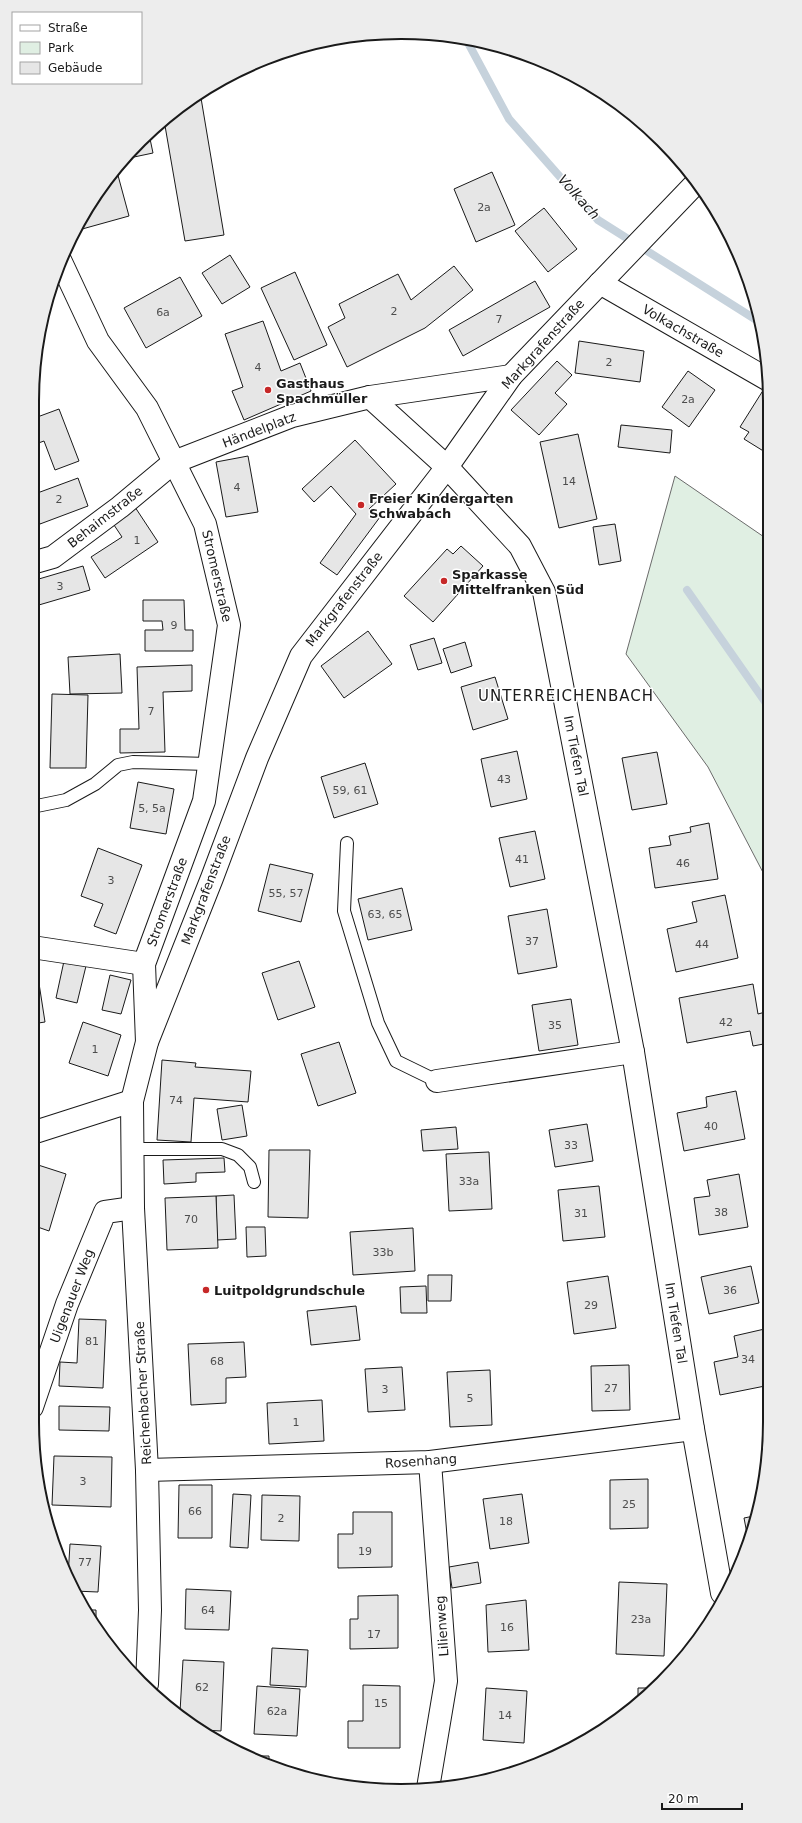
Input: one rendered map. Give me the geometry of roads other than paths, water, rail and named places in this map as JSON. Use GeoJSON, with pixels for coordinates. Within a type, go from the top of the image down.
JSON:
{"type":"FeatureCollection","features":[{"type":"Feature","properties":{"kind":"street","name":"Markgrafenstraße"},"geometry":{"type":"LineString","coordinates":[[132,1101],[147,1042],[212,878],[257,758],[301,656],[447,467],[512,376],[692,187]]}},
{"type":"Feature","properties":{"kind":"street","name":"Stromerstraße"},"geometry":{"type":"LineString","coordinates":[[64,269],[98,341],[147,408],[205,524],[229,625],[204,801],[144,964],[147,1042]]}},
{"type":"Feature","properties":{"kind":"street","name":"Volkachstraße"},"geometry":{"type":"LineString","coordinates":[[606,277],[762,375]]}},
{"type":"Feature","properties":{"kind":"street","name":"Händelplatz"},"geometry":{"type":"LineString","coordinates":[[174,462],[292,416],[370,397],[512,376]]}},
{"type":"Feature","properties":{"kind":"street"},"geometry":{"type":"LineString","coordinates":[[370,397],[447,467]]}},
{"type":"Feature","properties":{"kind":"street","name":"Behaimstraße"},"geometry":{"type":"LineString","coordinates":[[39,561],[53,557],[120,508],[174,462]]}},
{"type":"Feature","properties":{"kind":"street","name":"Im Tiefen Tal"},"geometry":{"type":"LineString","coordinates":[[447,467],[520,546],[544,592],[633,1052],[693,1429],[722,1590]]}},
{"type":"Feature","properties":{"kind":"street","name":"Stromerstraße"},"geometry":{"type":"LineString","coordinates":[[39,948],[144,964]]}},
{"type":"Feature","properties":{"kind":"street"},"geometry":{"type":"LineString","coordinates":[[437,1081],[633,1052]]}},
{"type":"Feature","properties":{"kind":"street"},"geometry":{"type":"LineString","coordinates":[[39,1131],[132,1101]]}},
{"type":"Feature","properties":{"kind":"street","name":"Reichenbacher Straße"},"geometry":{"type":"LineString","coordinates":[[132,1101],[133,1208],[147,1470],[150,1610],[147,1680]]}},
{"type":"Feature","properties":{"kind":"street","name":"Uigenauer Weg"},"geometry":{"type":"LineString","coordinates":[[39,1386],[67,1304],[105,1212],[133,1208]]}},
{"type":"Feature","properties":{"kind":"street","name":"Rosenhang"},"geometry":{"type":"LineString","coordinates":[[147,1470],[430,1462],[693,1429]]}},
{"type":"Feature","properties":{"kind":"street","name":"Lilienweg"},"geometry":{"type":"LineString","coordinates":[[429,1783],[446,1681],[430,1462]]}},
{"type":"Feature","properties":{"kind":"lane"},"geometry":{"type":"LineString","coordinates":[[39,806],[66,800],[95,784],[118,765],[133,762],[209,764]]}},
{"type":"Feature","properties":{"kind":"lane"},"geometry":{"type":"LineString","coordinates":[[347,843],[344,911],[378,1023],[396,1062],[437,1081]]}},
{"type":"Feature","properties":{"kind":"lane"},"geometry":{"type":"LineString","coordinates":[[133,1149],[222,1149],[238,1155],[250,1167],[254,1182]]}},
{"type":"Feature","properties":{"kind":"waterway","name":"Volkach"},"geometry":{"type":"LineString","coordinates":[[470,46],[509,119],[598,220],[753,318]]}},
{"type":"Feature","properties":{"kind":"waterway"},"geometry":{"type":"LineString","coordinates":[[687,590],[763,699]]}},
{"type":"Feature","properties":{"kind":"place","name":"Gasthaus Spachmüller"},"geometry":{"type":"Point","coordinates":[268,390]}},
{"type":"Feature","properties":{"kind":"place","name":"Freier Kindergarten Schwabach"},"geometry":{"type":"Point","coordinates":[361,505]}},
{"type":"Feature","properties":{"kind":"place","name":"Sparkasse Mittelfranken Süd"},"geometry":{"type":"Point","coordinates":[444,581]}},
{"type":"Feature","properties":{"kind":"place","name":"Luitpoldgrundschule"},"geometry":{"type":"Point","coordinates":[206,1290]}},
{"type":"Feature","properties":{"kind":"district","name":"UNTERREICHENBACH"},"geometry":{"type":"Point","coordinates":[566,696]}}]}
